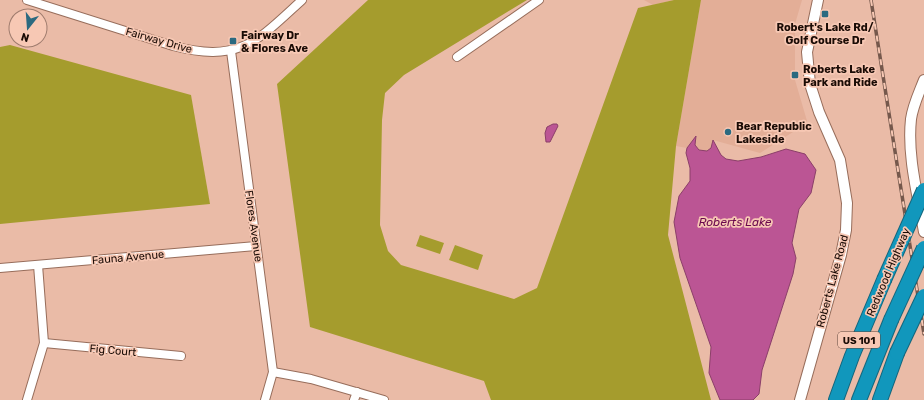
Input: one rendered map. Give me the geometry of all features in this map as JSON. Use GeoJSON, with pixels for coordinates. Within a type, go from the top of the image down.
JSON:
{"type":"FeatureCollection","features":[{"type":"Feature","properties":{"kind":"highway","name":"Redwood Highway"},"geometry":{"type":"LineString","coordinates":[[836,400],[852,356],[924,190]]}},
{"type":"Feature","properties":{"kind":"highway","name":"Redwood Highway"},"geometry":{"type":"LineString","coordinates":[[858,400],[891,320],[924,248]]}},
{"type":"Feature","properties":{"kind":"highway"},"geometry":{"type":"LineString","coordinates":[[880,400],[897,354],[924,296]]}},
{"type":"Feature","properties":{"kind":"street","name":"Fairway Drive"},"geometry":{"type":"LineString","coordinates":[[27,0],[192,50],[212,52],[231,51],[248,45],[263,36],[302,0]]}},
{"type":"Feature","properties":{"kind":"street"},"geometry":{"type":"LineString","coordinates":[[457,57],[539,0]]}},
{"type":"Feature","properties":{"kind":"street","name":"Roberts Lake Road"},"geometry":{"type":"LineString","coordinates":[[800,400],[841,255],[846,230],[847,210],[845,181],[840,160],[819,112],[810,84],[807,52],[818,0]]}},
{"type":"Feature","properties":{"kind":"street","name":"Flores Avenue"},"geometry":{"type":"LineString","coordinates":[[231,51],[273,372],[265,400]]}},
{"type":"Feature","properties":{"kind":"street"},"geometry":{"type":"LineString","coordinates":[[924,80],[912,118],[910,136],[912,160],[924,232]]}},
{"type":"Feature","properties":{"kind":"street","name":"Fauna Avenue"},"geometry":{"type":"LineString","coordinates":[[0,268],[256,246]]}},
{"type":"Feature","properties":{"kind":"street"},"geometry":{"type":"LineString","coordinates":[[27,400],[44,344],[38,265]]}},
{"type":"Feature","properties":{"kind":"street","name":"Fig Court"},"geometry":{"type":"LineString","coordinates":[[44,344],[181,356]]}},
{"type":"Feature","properties":{"kind":"street"},"geometry":{"type":"LineString","coordinates":[[273,372],[311,378],[355,396],[384,400]]}},
{"type":"Feature","properties":{"kind":"shaded area"},"geometry":{"type":"Polygon","coordinates":[[[368,0],[527,0],[404,75],[385,93],[382,120],[380,225],[388,251],[401,265],[514,299],[537,288],[638,8],[674,0],[701,0],[676,146],[668,235],[711,400],[491,400],[484,381],[310,327],[277,84],[368,0]]]}},
{"type":"Feature","properties":{"kind":"shaded area"},"geometry":{"type":"Polygon","coordinates":[[[644,0],[674,0],[653,5],[644,0]]]}},
{"type":"Feature","properties":{"kind":"shaded area"},"geometry":{"type":"Polygon","coordinates":[[[701,0],[802,0],[795,24],[795,80],[807,121],[793,132],[760,153],[713,140],[711,148],[707,151],[699,150],[695,145],[695,137],[687,148],[676,146],[701,0]]]}},
{"type":"Feature","properties":{"kind":"shaded area"},"geometry":{"type":"Polygon","coordinates":[[[8,45],[8,48],[21,48],[191,95],[210,204],[0,224],[0,47],[8,45]]]}},
{"type":"Feature","properties":{"kind":"shaded area"},"geometry":{"type":"Polygon","coordinates":[[[420,235],[444,243],[440,254],[416,246],[420,235]]]}},
{"type":"Feature","properties":{"kind":"shaded area"},"geometry":{"type":"Polygon","coordinates":[[[455,245],[483,255],[478,270],[449,260],[455,245]]]}},
{"type":"Feature","properties":{"kind":"water"},"geometry":{"type":"Polygon","coordinates":[[[557,124],[558,126],[550,142],[546,142],[545,133],[547,127],[557,124]]]}},
{"type":"Feature","properties":{"kind":"water","name":"Roberts Lake"},"geometry":{"type":"Polygon","coordinates":[[[696,136],[695,145],[699,150],[707,151],[711,148],[713,140],[721,155],[726,159],[738,161],[761,157],[786,149],[805,154],[816,170],[811,193],[799,209],[792,243],[796,258],[793,274],[762,370],[759,394],[753,400],[720,400],[709,373],[711,347],[680,258],[674,222],[679,196],[690,181],[690,168],[686,153],[687,148],[696,136]]]}},
{"type":"Feature","properties":{"kind":"railway"},"geometry":{"type":"LineString","coordinates":[[871,0],[924,334]]}},
{"type":"Feature","properties":{"kind":"place","name":"Robert's Lake Rd/ Golf Course Dr"},"geometry":{"type":"Point","coordinates":[825,14]}},
{"type":"Feature","properties":{"kind":"place","name":"Fairway Dr & Flores Ave"},"geometry":{"type":"Point","coordinates":[233,41]}},
{"type":"Feature","properties":{"kind":"place","name":"Roberts Lake Park and Ride"},"geometry":{"type":"Point","coordinates":[795,75]}},
{"type":"Feature","properties":{"kind":"place","name":"Bear Republic Lakeside"},"geometry":{"type":"Point","coordinates":[728,132]}}]}
